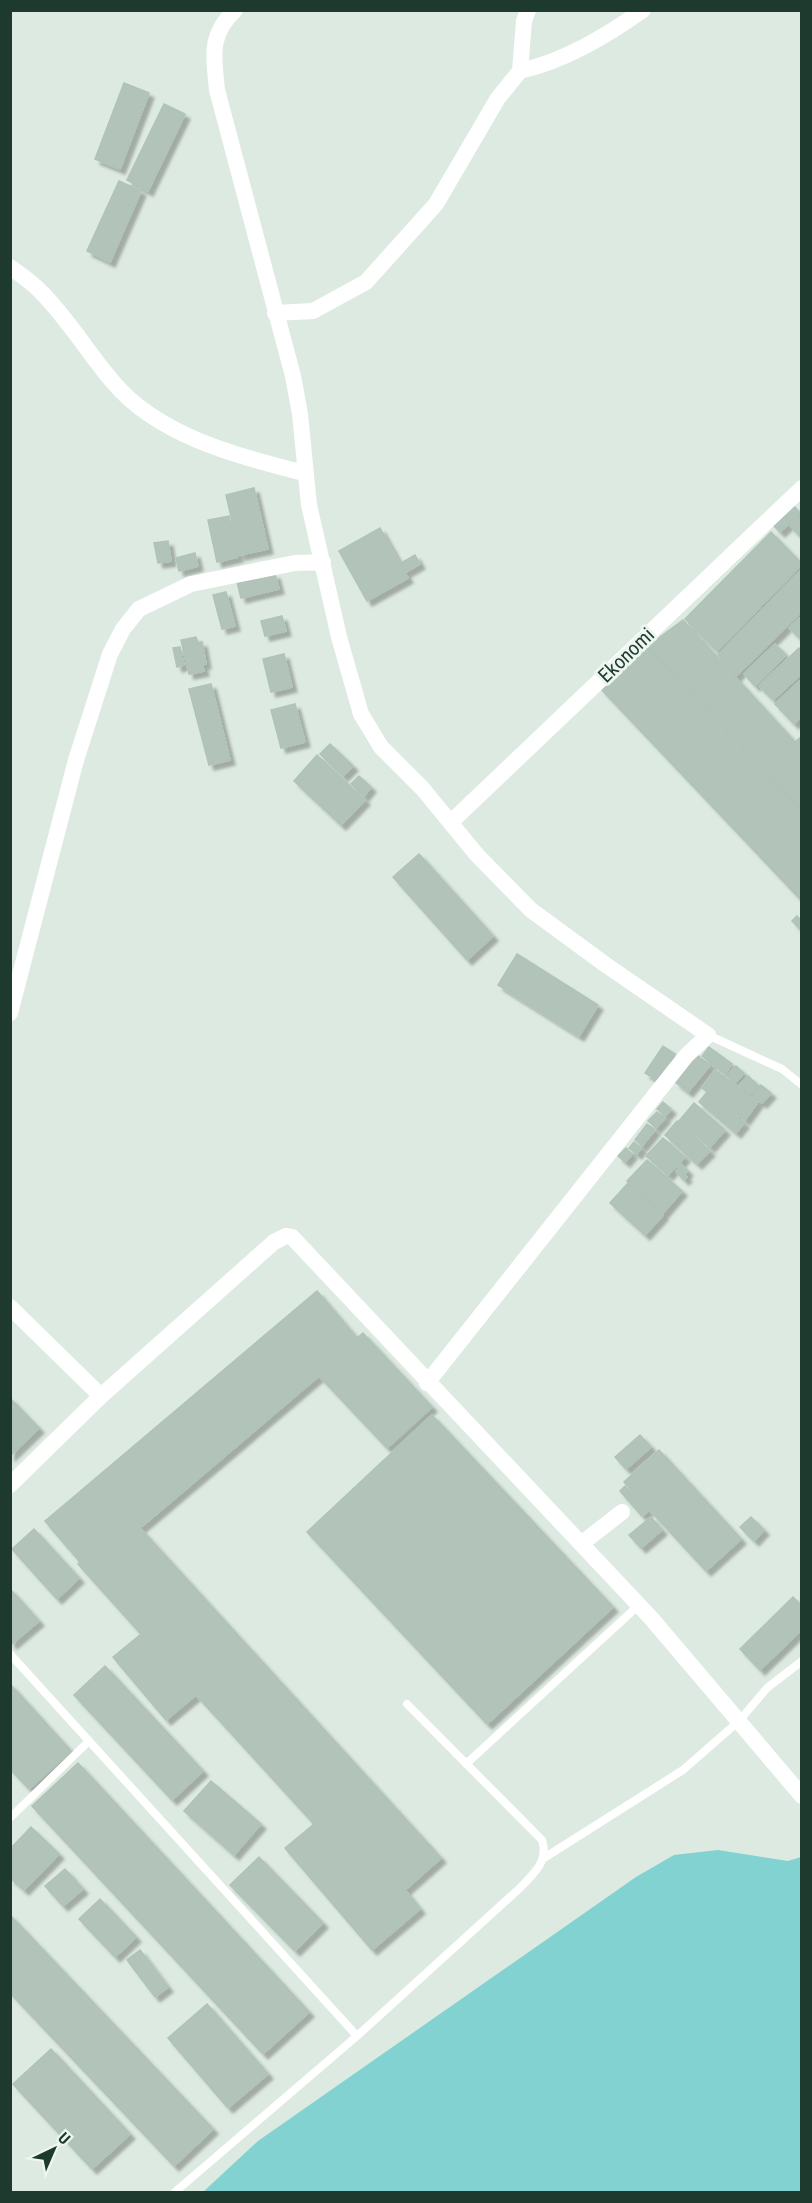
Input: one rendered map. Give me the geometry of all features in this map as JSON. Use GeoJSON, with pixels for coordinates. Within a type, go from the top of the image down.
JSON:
{"type":"FeatureCollection","features":[{"type":"Feature","properties":{"kind":"street"},"geometry":{"type":"LineString","coordinates":[[235,10],[218,32],[213,48],[217,90],[293,376],[300,414],[304,473],[309,505],[339,637],[361,714],[381,747],[451,822],[477,855],[531,910],[708,1035],[686,1056],[427,1383]]}},
{"type":"Feature","properties":{"kind":"street"},"geometry":{"type":"LineString","coordinates":[[275,313],[313,311],[366,282],[436,204],[498,98],[520,71],[524,21],[528,10]]}},
{"type":"Feature","properties":{"kind":"street"},"geometry":{"type":"LineString","coordinates":[[520,71],[544,66],[614,30],[643,10]]}},
{"type":"Feature","properties":{"kind":"street"},"geometry":{"type":"LineString","coordinates":[[10,267],[42,292],[114,384],[137,405],[179,432],[250,458],[304,473]]}},
{"type":"Feature","properties":{"kind":"street","name":"Ekonomi"},"geometry":{"type":"LineString","coordinates":[[451,822],[801,488]]}},
{"type":"Feature","properties":{"kind":"street"},"geometry":{"type":"LineString","coordinates":[[10,1013],[51,862],[67,790],[110,654],[123,629],[139,609],[191,584],[295,563],[323,562]]}},
{"type":"Feature","properties":{"kind":"street"},"geometry":{"type":"LineString","coordinates":[[10,1485],[101,1396],[274,1242],[286,1236],[292,1237],[427,1383],[639,1605],[801,1796]]}},
{"type":"Feature","properties":{"kind":"street"},"geometry":{"type":"LineString","coordinates":[[10,1307],[101,1396]]}},
{"type":"Feature","properties":{"kind":"street"},"geometry":{"type":"LineString","coordinates":[[581,1544],[622,1512]]}},
{"type":"Feature","properties":{"kind":"lane"},"geometry":{"type":"LineString","coordinates":[[708,1035],[782,1069],[801,1085]]}},
{"type":"Feature","properties":{"kind":"lane"},"geometry":{"type":"LineString","coordinates":[[466,1764],[639,1605]]}},
{"type":"Feature","properties":{"kind":"lane"},"geometry":{"type":"LineString","coordinates":[[10,1654],[357,2036]]}},
{"type":"Feature","properties":{"kind":"lane"},"geometry":{"type":"LineString","coordinates":[[175,2193],[357,2036],[521,1887],[544,1858],[683,1770],[739,1721],[767,1688],[801,1661]]}},
{"type":"Feature","properties":{"kind":"lane"},"geometry":{"type":"LineString","coordinates":[[407,1704],[543,1840],[546,1849],[544,1858]]}},
{"type":"Feature","properties":{"kind":"lane"},"geometry":{"type":"LineString","coordinates":[[10,1818],[89,1740]]}},
{"type":"Feature","properties":{"kind":"water"},"geometry":{"type":"Polygon","coordinates":[[[718,1850],[788,1861],[801,1857],[801,2192],[203,2192],[258,2141],[636,1877],[674,1855],[718,1850]]]}},
{"type":"Feature","properties":{"kind":"building"},"geometry":{"type":"Polygon","coordinates":[[[124,83],[149,93],[120,169],[95,159],[124,83]]]}},
{"type":"Feature","properties":{"kind":"building"},"geometry":{"type":"Polygon","coordinates":[[[164,104],[185,114],[148,191],[127,180],[164,104]]]}},
{"type":"Feature","properties":{"kind":"building"},"geometry":{"type":"Polygon","coordinates":[[[119,181],[141,191],[110,262],[87,251],[119,181]]]}},
{"type":"Feature","properties":{"kind":"building"},"geometry":{"type":"Polygon","coordinates":[[[254,488],[268,549],[240,555],[226,495],[254,488]]]}},
{"type":"Feature","properties":{"kind":"building"},"geometry":{"type":"Polygon","coordinates":[[[794,506],[800,513],[780,532],[774,526],[794,506]]]}},
{"type":"Feature","properties":{"kind":"building"},"geometry":{"type":"Polygon","coordinates":[[[802,515],[802,538],[790,526],[802,515]]]}},
{"type":"Feature","properties":{"kind":"building"},"geometry":{"type":"Polygon","coordinates":[[[229,516],[238,557],[217,562],[208,520],[229,516]]]}},
{"type":"Feature","properties":{"kind":"building"},"geometry":{"type":"Polygon","coordinates":[[[380,528],[408,578],[367,601],[339,551],[380,528]]]}},
{"type":"Feature","properties":{"kind":"building"},"geometry":{"type":"Polygon","coordinates":[[[771,532],[802,564],[717,651],[685,619],[771,532]]]}},
{"type":"Feature","properties":{"kind":"building"},"geometry":{"type":"Polygon","coordinates":[[[168,541],[171,561],[158,563],[154,543],[168,541]]]}},
{"type":"Feature","properties":{"kind":"building"},"geometry":{"type":"Polygon","coordinates":[[[195,553],[198,566],[179,571],[176,558],[195,553]]]}},
{"type":"Feature","properties":{"kind":"building"},"geometry":{"type":"Polygon","coordinates":[[[415,555],[420,564],[406,572],[401,563],[415,555]]]}},
{"type":"Feature","properties":{"kind":"building"},"geometry":{"type":"Polygon","coordinates":[[[802,569],[802,611],[736,676],[718,655],[802,569]]]}},
{"type":"Feature","properties":{"kind":"building"},"geometry":{"type":"Polygon","coordinates":[[[275,574],[279,589],[241,598],[237,582],[275,574]]]}},
{"type":"Feature","properties":{"kind":"building"},"geometry":{"type":"Polygon","coordinates":[[[226,592],[235,626],[222,629],[213,595],[226,592]]]}},
{"type":"Feature","properties":{"kind":"building"},"geometry":{"type":"Polygon","coordinates":[[[282,616],[286,631],[265,636],[261,621],[282,616]]]}},
{"type":"Feature","properties":{"kind":"building"},"geometry":{"type":"Polygon","coordinates":[[[802,616],[802,640],[789,628],[802,616]]]}},
{"type":"Feature","properties":{"kind":"building"},"geometry":{"type":"Polygon","coordinates":[[[683,620],[795,742],[802,736],[802,809],[648,646],[683,620]]]}},
{"type":"Feature","properties":{"kind":"building"},"geometry":{"type":"Polygon","coordinates":[[[196,637],[198,643],[202,642],[206,664],[202,664],[204,671],[189,674],[181,640],[196,637]]]}},
{"type":"Feature","properties":{"kind":"building"},"geometry":{"type":"Polygon","coordinates":[[[775,644],[786,655],[755,686],[744,674],[775,644]]]}},
{"type":"Feature","properties":{"kind":"building"},"geometry":{"type":"Polygon","coordinates":[[[646,646],[802,811],[802,901],[601,689],[646,646]]]}},
{"type":"Feature","properties":{"kind":"building"},"geometry":{"type":"Polygon","coordinates":[[[180,647],[184,665],[177,667],[173,648],[180,647]]]}},
{"type":"Feature","properties":{"kind":"building"},"geometry":{"type":"Polygon","coordinates":[[[799,648],[802,651],[802,673],[773,700],[759,686],[799,648]]]}},
{"type":"Feature","properties":{"kind":"building"},"geometry":{"type":"Polygon","coordinates":[[[284,654],[292,687],[271,692],[263,659],[284,654]]]}},
{"type":"Feature","properties":{"kind":"building"},"geometry":{"type":"Polygon","coordinates":[[[802,679],[802,716],[794,724],[775,704],[802,679]]]}},
{"type":"Feature","properties":{"kind":"building"},"geometry":{"type":"Polygon","coordinates":[[[211,684],[230,760],[209,765],[189,689],[211,684]]]}},
{"type":"Feature","properties":{"kind":"building"},"geometry":{"type":"Polygon","coordinates":[[[295,704],[305,742],[281,748],[271,710],[295,704]]]}},
{"type":"Feature","properties":{"kind":"building"},"geometry":{"type":"Polygon","coordinates":[[[330,744],[353,766],[343,776],[320,754],[330,744]]]}},
{"type":"Feature","properties":{"kind":"building"},"geometry":{"type":"Polygon","coordinates":[[[317,755],[365,800],[341,825],[294,781],[317,755]]]}},
{"type":"Feature","properties":{"kind":"building"},"geometry":{"type":"Polygon","coordinates":[[[359,776],[371,787],[364,796],[351,784],[359,776]]]}},
{"type":"Feature","properties":{"kind":"building"},"geometry":{"type":"Polygon","coordinates":[[[419,854],[493,936],[467,960],[393,877],[419,854]]]}},
{"type":"Feature","properties":{"kind":"building"},"geometry":{"type":"Polygon","coordinates":[[[797,916],[802,921],[802,931],[792,921],[797,916]]]}},
{"type":"Feature","properties":{"kind":"building"},"geometry":{"type":"Polygon","coordinates":[[[517,954],[598,1005],[579,1036],[498,985],[517,954]]]}},
{"type":"Feature","properties":{"kind":"building"},"geometry":{"type":"Polygon","coordinates":[[[663,1046],[675,1054],[657,1080],[645,1073],[663,1046]]]}},
{"type":"Feature","properties":{"kind":"building"},"geometry":{"type":"Polygon","coordinates":[[[709,1047],[732,1064],[725,1074],[702,1056],[709,1047]]]}},
{"type":"Feature","properties":{"kind":"building"},"geometry":{"type":"Polygon","coordinates":[[[697,1055],[710,1065],[688,1092],[675,1082],[697,1055]]]}},
{"type":"Feature","properties":{"kind":"building"},"geometry":{"type":"Polygon","coordinates":[[[736,1066],[744,1073],[735,1083],[727,1076],[736,1066]]]}},
{"type":"Feature","properties":{"kind":"building"},"geometry":{"type":"Polygon","coordinates":[[[715,1070],[758,1102],[745,1120],[702,1088],[715,1070]]]}},
{"type":"Feature","properties":{"kind":"building"},"geometry":{"type":"Polygon","coordinates":[[[748,1076],[759,1086],[750,1095],[739,1085],[748,1076]]]}},
{"type":"Feature","properties":{"kind":"building"},"geometry":{"type":"Polygon","coordinates":[[[761,1085],[771,1093],[762,1103],[753,1096],[761,1085]]]}},
{"type":"Feature","properties":{"kind":"building"},"geometry":{"type":"Polygon","coordinates":[[[707,1092],[744,1123],[736,1133],[699,1102],[707,1092]]]}},
{"type":"Feature","properties":{"kind":"building"},"geometry":{"type":"Polygon","coordinates":[[[663,1102],[671,1109],[665,1116],[657,1109],[663,1102]]]}},
{"type":"Feature","properties":{"kind":"building"},"geometry":{"type":"Polygon","coordinates":[[[694,1103],[725,1130],[710,1147],[679,1121],[694,1103]]]}},
{"type":"Feature","properties":{"kind":"building"},"geometry":{"type":"Polygon","coordinates":[[[657,1112],[665,1118],[656,1128],[648,1121],[657,1112]]]}},
{"type":"Feature","properties":{"kind":"building"},"geometry":{"type":"Polygon","coordinates":[[[677,1121],[710,1151],[697,1164],[665,1135],[677,1121]]]}},
{"type":"Feature","properties":{"kind":"building"},"geometry":{"type":"Polygon","coordinates":[[[647,1124],[655,1130],[642,1146],[635,1140],[647,1124]]]}},
{"type":"Feature","properties":{"kind":"building"},"geometry":{"type":"Polygon","coordinates":[[[663,1138],[685,1157],[668,1175],[646,1156],[663,1138]]]}},
{"type":"Feature","properties":{"kind":"building"},"geometry":{"type":"Polygon","coordinates":[[[634,1142],[641,1148],[637,1154],[629,1148],[634,1142]]]}},
{"type":"Feature","properties":{"kind":"building"},"geometry":{"type":"Polygon","coordinates":[[[626,1148],[632,1154],[625,1162],[618,1156],[626,1148]]]}},
{"type":"Feature","properties":{"kind":"building"},"geometry":{"type":"Polygon","coordinates":[[[647,1160],[682,1191],[663,1213],[627,1181],[647,1160]]]}},
{"type":"Feature","properties":{"kind":"building"},"geometry":{"type":"Polygon","coordinates":[[[681,1164],[688,1171],[685,1174],[678,1167],[681,1164]]]}},
{"type":"Feature","properties":{"kind":"building"},"geometry":{"type":"Polygon","coordinates":[[[678,1169],[687,1177],[684,1180],[676,1172],[678,1169]]]}},
{"type":"Feature","properties":{"kind":"building"},"geometry":{"type":"Polygon","coordinates":[[[628,1183],[663,1215],[645,1235],[610,1203],[628,1183]]]}},
{"type":"Feature","properties":{"kind":"building"},"geometry":{"type":"Polygon","coordinates":[[[317,1291],[357,1338],[363,1333],[432,1407],[387,1448],[319,1376],[140,1528],[441,1858],[405,1890],[420,1909],[372,1950],[285,1848],[314,1824],[196,1695],[166,1720],[113,1657],[141,1634],[78,1564],[80,1562],[45,1521],[317,1291]]]}},
{"type":"Feature","properties":{"kind":"building"},"geometry":{"type":"Polygon","coordinates":[[[10,1398],[39,1428],[10,1456],[10,1398]]]}},
{"type":"Feature","properties":{"kind":"building"},"geometry":{"type":"Polygon","coordinates":[[[432,1415],[613,1607],[487,1724],[307,1532],[432,1415]]]}},
{"type":"Feature","properties":{"kind":"building"},"geometry":{"type":"Polygon","coordinates":[[[640,1435],[651,1447],[626,1469],[615,1457],[640,1435]]]}},
{"type":"Feature","properties":{"kind":"building"},"geometry":{"type":"Polygon","coordinates":[[[659,1450],[741,1539],[706,1571],[624,1482],[659,1450]]]}},
{"type":"Feature","properties":{"kind":"building"},"geometry":{"type":"Polygon","coordinates":[[[625,1486],[648,1511],[642,1516],[620,1491],[625,1486]]]}},
{"type":"Feature","properties":{"kind":"building"},"geometry":{"type":"Polygon","coordinates":[[[651,1517],[662,1530],[641,1548],[629,1535],[651,1517]]]}},
{"type":"Feature","properties":{"kind":"building"},"geometry":{"type":"Polygon","coordinates":[[[751,1517],[764,1530],[754,1541],[740,1527],[751,1517]]]}},
{"type":"Feature","properties":{"kind":"building"},"geometry":{"type":"Polygon","coordinates":[[[34,1529],[79,1578],[57,1599],[12,1549],[34,1529]]]}},
{"type":"Feature","properties":{"kind":"building"},"geometry":{"type":"Polygon","coordinates":[[[10,1589],[39,1621],[12,1644],[10,1642],[10,1589]]]}},
{"type":"Feature","properties":{"kind":"building"},"geometry":{"type":"Polygon","coordinates":[[[793,1597],[802,1606],[802,1629],[760,1670],[740,1649],[793,1597]]]}},
{"type":"Feature","properties":{"kind":"building"},"geometry":{"type":"Polygon","coordinates":[[[105,1666],[203,1771],[172,1800],[74,1695],[105,1666]]]}},
{"type":"Feature","properties":{"kind":"building"},"geometry":{"type":"Polygon","coordinates":[[[10,1684],[71,1751],[29,1789],[10,1769],[10,1684]]]}},
{"type":"Feature","properties":{"kind":"building"},"geometry":{"type":"Polygon","coordinates":[[[78,1763],[309,2012],[263,2054],[32,1806],[78,1763]]]}},
{"type":"Feature","properties":{"kind":"building"},"geometry":{"type":"Polygon","coordinates":[[[211,1781],[261,1824],[234,1855],[184,1811],[211,1781]]]}},
{"type":"Feature","properties":{"kind":"building"},"geometry":{"type":"Polygon","coordinates":[[[31,1827],[59,1854],[24,1890],[10,1878],[10,1849],[31,1827]]]}},
{"type":"Feature","properties":{"kind":"building"},"geometry":{"type":"Polygon","coordinates":[[[259,1857],[323,1923],[295,1951],[230,1885],[259,1857]]]}},
{"type":"Feature","properties":{"kind":"building"},"geometry":{"type":"Polygon","coordinates":[[[65,1869],[83,1889],[63,1906],[45,1886],[65,1869]]]}},
{"type":"Feature","properties":{"kind":"building"},"geometry":{"type":"Polygon","coordinates":[[[100,1899],[136,1937],[115,1957],[79,1919],[100,1899]]]}},
{"type":"Feature","properties":{"kind":"building"},"geometry":{"type":"Polygon","coordinates":[[[10,1915],[213,2129],[174,2166],[10,1993],[10,1915]]]}},
{"type":"Feature","properties":{"kind":"building"},"geometry":{"type":"Polygon","coordinates":[[[140,1950],[168,1987],[155,1997],[127,1960],[140,1950]]]}},
{"type":"Feature","properties":{"kind":"building"},"geometry":{"type":"Polygon","coordinates":[[[207,2004],[268,2074],[228,2108],[168,2038],[207,2004]]]}},
{"type":"Feature","properties":{"kind":"building"},"geometry":{"type":"Polygon","coordinates":[[[51,2049],[130,2134],[92,2169],[13,2084],[51,2049]]]}}]}
